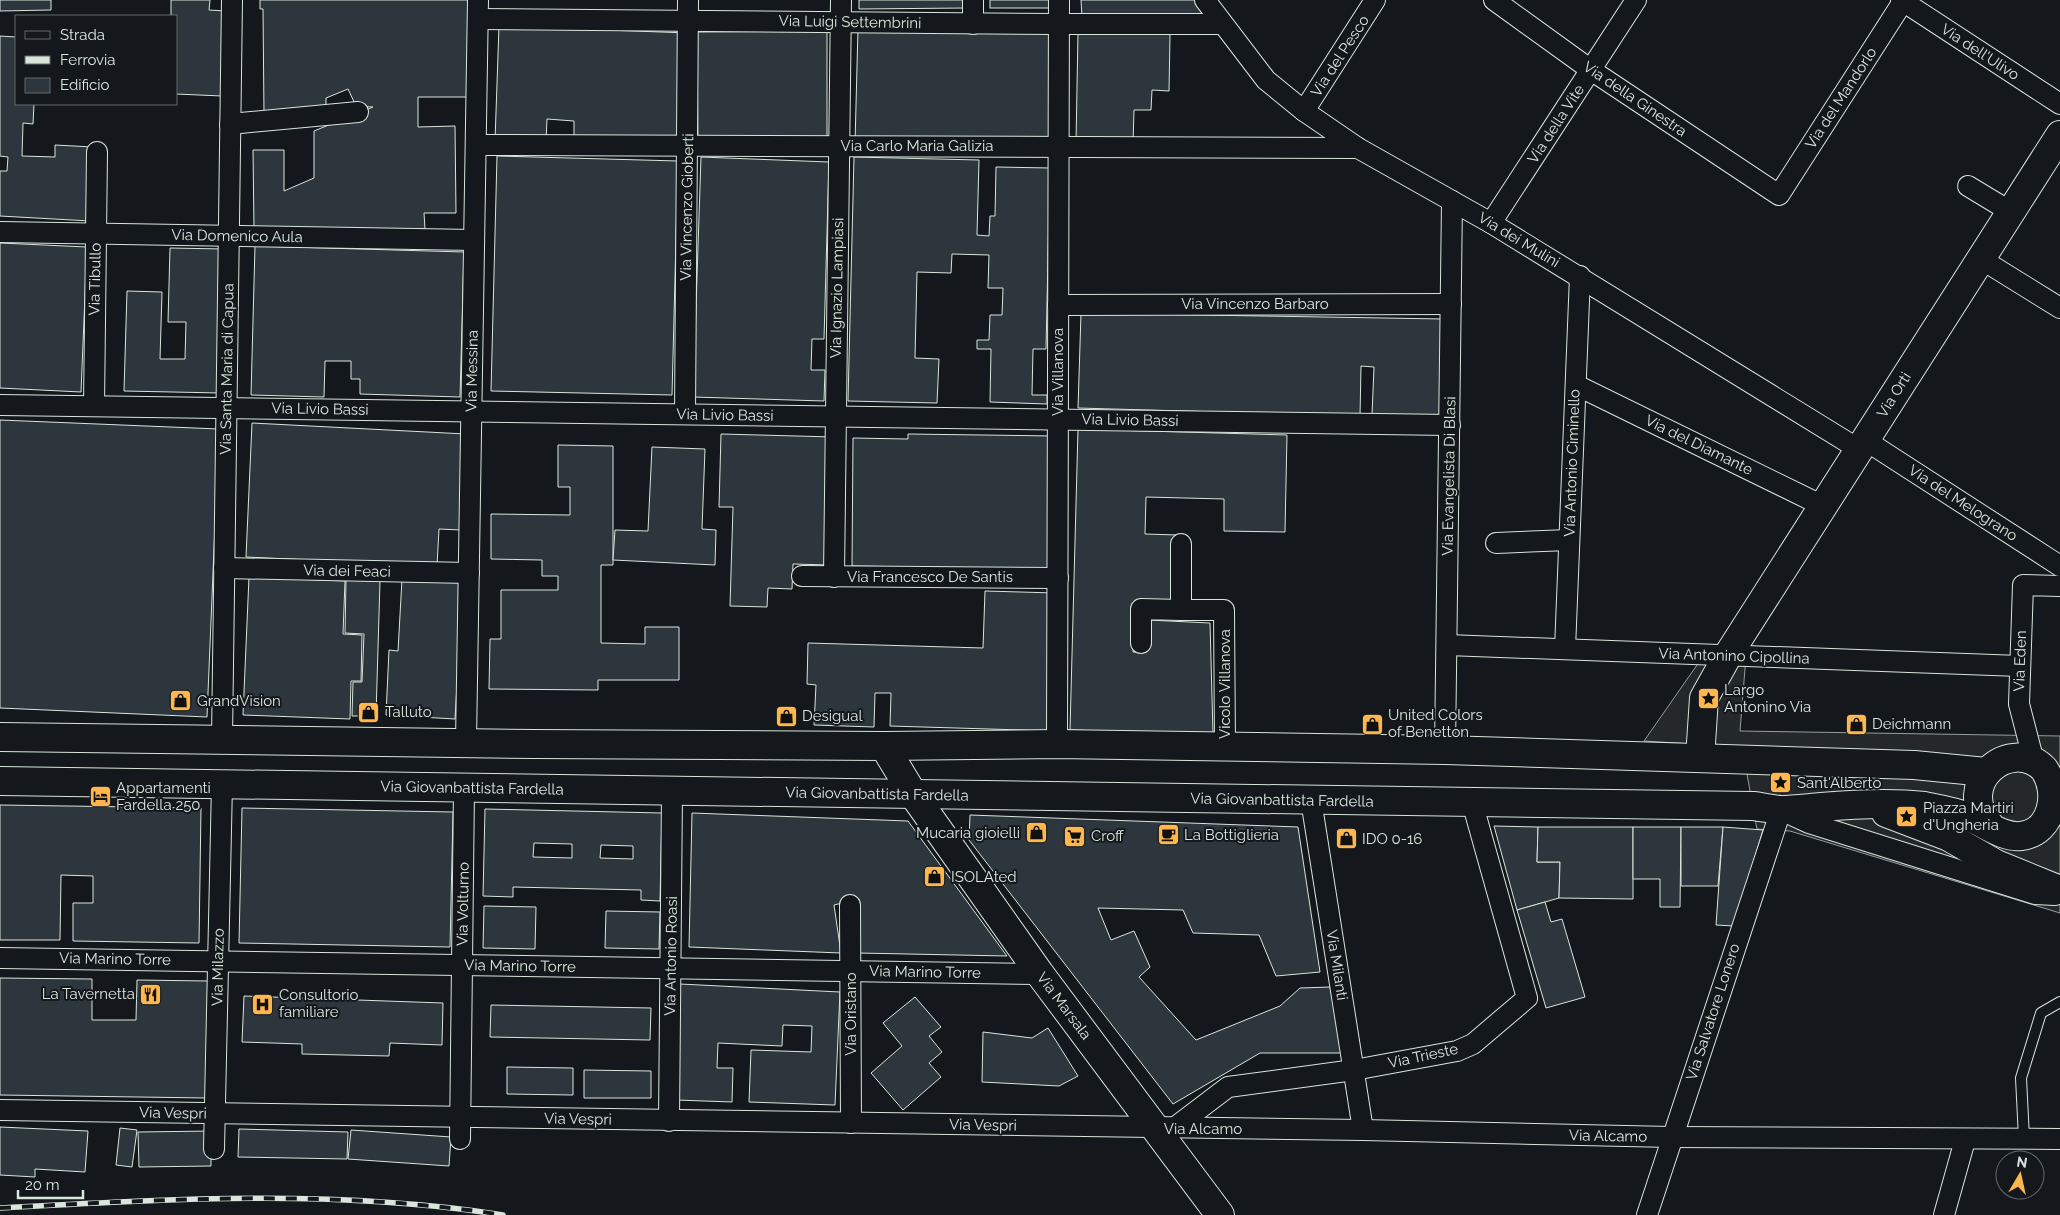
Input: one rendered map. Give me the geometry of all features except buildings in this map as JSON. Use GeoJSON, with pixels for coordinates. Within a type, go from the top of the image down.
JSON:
{"type":"FeatureCollection","features":[{"type":"Feature","properties":{"kind":"main road","name":"Via Orti"},"geometry":{"type":"LineString","coordinates":[[1700,758],[1704,698],[1728,656],[2060,135]]}},
{"type":"Feature","properties":{"kind":"main road"},"geometry":{"type":"LineString","coordinates":[[0,737],[884,746],[1057,744],[1445,750],[1914,765],[1986,772]]}},
{"type":"Feature","properties":{"kind":"main road","name":"Via Marsala"},"geometry":{"type":"LineString","coordinates":[[884,746],[913,794],[1040,974],[1165,1128],[1220,1215]]}},
{"type":"Feature","properties":{"kind":"main road"},"geometry":{"type":"LineString","coordinates":[[2024,759],[2048,773],[2055,789],[2055,800],[2050,821],[2035,850],[2035,862],[2051,888],[2012,844],[1984,820],[1977,800],[1978,790],[1986,772],[2003,760],[2024,759]]}},
{"type":"Feature","properties":{"kind":"main road","name":"Via Giovanbattista Fardella"},"geometry":{"type":"LineString","coordinates":[[0,781],[1753,806],[1780,810],[1858,804],[1921,806],[1944,810],[1969,817],[1996,830]]}},
{"type":"Feature","properties":{"kind":"main road"},"geometry":{"type":"LineString","coordinates":[[1858,804],[1902,818],[1949,837],[1996,864],[2051,888]]}},
{"type":"Feature","properties":{"kind":"main road"},"geometry":{"type":"LineString","coordinates":[[1996,830],[2011,836],[2022,836],[2032,833],[2050,821]]}},
{"type":"Feature","properties":{"kind":"street","name":"Via Santa Maria di Capua"},"geometry":{"type":"LineString","coordinates":[[222,739],[232,0]]}},
{"type":"Feature","properties":{"kind":"street","name":"Via Vincenzo Gioberti"},"geometry":{"type":"LineString","coordinates":[[685,414],[688,0]]}},
{"type":"Feature","properties":{"kind":"street","name":"Via Ignazio Lampiasi"},"geometry":{"type":"LineString","coordinates":[[834,576],[841,0]]}},
{"type":"Feature","properties":{"kind":"street"},"geometry":{"type":"LineString","coordinates":[[972,24],[973,0]]}},
{"type":"Feature","properties":{"kind":"street","name":"Via Villanova"},"geometry":{"type":"LineString","coordinates":[[1057,744],[1059,0]]}},
{"type":"Feature","properties":{"kind":"street","name":"Via dei Mulini"},"geometry":{"type":"LineString","coordinates":[[1205,0],[1266,80],[1311,116],[1358,148],[1492,223],[1863,445]]}},
{"type":"Feature","properties":{"kind":"street","name":"Via del Pesco"},"geometry":{"type":"LineString","coordinates":[[1300,148],[1311,116],[1375,0]]}},
{"type":"Feature","properties":{"kind":"street","name":"Via della Ginestra"},"geometry":{"type":"LineString","coordinates":[[1494,0],[1591,70],[1779,195]]}},
{"type":"Feature","properties":{"kind":"street","name":"Via della Vite"},"geometry":{"type":"LineString","coordinates":[[1492,223],[1636,0]]}},
{"type":"Feature","properties":{"kind":"street","name":"Via dell'Ulivo"},"geometry":{"type":"LineString","coordinates":[[1902,0],[2060,104]]}},
{"type":"Feature","properties":{"kind":"street","name":"Via del Mandorlo"},"geometry":{"type":"LineString","coordinates":[[1779,195],[1902,0]]}},
{"type":"Feature","properties":{"kind":"street","name":"Via Luigi Settembrini"},"geometry":{"type":"LineString","coordinates":[[478,10],[688,21],[1222,24]]}},
{"type":"Feature","properties":{"kind":"street","name":"Via Messina"},"geometry":{"type":"LineString","coordinates":[[466,742],[478,10]]}},
{"type":"Feature","properties":{"kind":"street"},"geometry":{"type":"LineString","coordinates":[[230,124],[358,112]]}},
{"type":"Feature","properties":{"kind":"street","name":"Via Carlo Maria Galizia"},"geometry":{"type":"LineString","coordinates":[[476,145],[1358,148]]}},
{"type":"Feature","properties":{"kind":"street","name":"Via Tibullo"},"geometry":{"type":"LineString","coordinates":[[94,406],[97,152]]}},
{"type":"Feature","properties":{"kind":"street"},"geometry":{"type":"LineString","coordinates":[[1968,186],[2011,212]]}},
{"type":"Feature","properties":{"kind":"street","name":"Via Evangelista Di Blasi"},"geometry":{"type":"LineString","coordinates":[[1445,750],[1452,201]]}},
{"type":"Feature","properties":{"kind":"street","name":"Via Domenico Aula"},"geometry":{"type":"LineString","coordinates":[[0,232],[474,240]]}},
{"type":"Feature","properties":{"kind":"street"},"geometry":{"type":"LineString","coordinates":[[1981,259],[2060,308]]}},
{"type":"Feature","properties":{"kind":"street","name":"Via Antonio Ciminello"},"geometry":{"type":"LineString","coordinates":[[1565,649],[1580,276]]}},
{"type":"Feature","properties":{"kind":"street","name":"Via Vincenzo Barbaro"},"geometry":{"type":"LineString","coordinates":[[1058,305],[1451,304]]}},
{"type":"Feature","properties":{"kind":"street","name":"Via del Diamante"},"geometry":{"type":"LineString","coordinates":[[1576,385],[1823,506]]}},
{"type":"Feature","properties":{"kind":"street","name":"Via Livio Bassi"},"geometry":{"type":"LineString","coordinates":[[0,405],[1450,425]]}},
{"type":"Feature","properties":{"kind":"street","name":"Via del Melograno"},"geometry":{"type":"LineString","coordinates":[[1863,445],[2060,566]]}},
{"type":"Feature","properties":{"kind":"street"},"geometry":{"type":"LineString","coordinates":[[1496,543],[1569,540]]}},
{"type":"Feature","properties":{"kind":"street"},"geometry":{"type":"LineString","coordinates":[[1141,643],[1141,609],[1181,610],[1181,544]]}},
{"type":"Feature","properties":{"kind":"street","name":"Via dei Feaci"},"geometry":{"type":"LineString","coordinates":[[224,568],[469,573]]}},
{"type":"Feature","properties":{"kind":"street","name":"Via Francesco De Santis"},"geometry":{"type":"LineString","coordinates":[[802,576],[1058,578]]}},
{"type":"Feature","properties":{"kind":"street","name":"Via Eden"},"geometry":{"type":"LineString","coordinates":[[2048,773],[2026,736],[2019,704],[2023,585],[2060,586]]}},
{"type":"Feature","properties":{"kind":"street","name":"Vicolo Villanova"},"geometry":{"type":"LineString","coordinates":[[1181,610],[1224,610],[1225,747]]}},
{"type":"Feature","properties":{"kind":"street","name":"Via Antonino Cipollina"},"geometry":{"type":"LineString","coordinates":[[1447,645],[2020,666]]}},
{"type":"Feature","properties":{"kind":"street","name":"Via Milazzo"},"geometry":{"type":"LineString","coordinates":[[214,1149],[222,784]]}},
{"type":"Feature","properties":{"kind":"street","name":"Via Volturno"},"geometry":{"type":"LineString","coordinates":[[460,1140],[464,788]]}},
{"type":"Feature","properties":{"kind":"street","name":"Via Antonio Roasi"},"geometry":{"type":"LineString","coordinates":[[669,1120],[672,791]]}},
{"type":"Feature","properties":{"kind":"street","name":"Via Milanti"},"geometry":{"type":"LineString","coordinates":[[1311,800],[1363,1130]]}},
{"type":"Feature","properties":{"kind":"street","name":"Via Trieste"},"geometry":{"type":"LineString","coordinates":[[1165,1128],[1228,1087],[1354,1070],[1457,1051],[1473,1044],[1527,998],[1472,802]]}},
{"type":"Feature","properties":{"kind":"street"},"geometry":{"type":"LineString","coordinates":[[1780,810],[1810,823],[2035,894],[2051,888]]}},
{"type":"Feature","properties":{"kind":"street","name":"Via Salvatore Lonero"},"geometry":{"type":"LineString","coordinates":[[1647,1215],[1671,1137],[1780,810]]}},
{"type":"Feature","properties":{"kind":"street","name":"Via Oristano"},"geometry":{"type":"LineString","coordinates":[[850,905],[851,1123]]}},
{"type":"Feature","properties":{"kind":"street","name":"Via Marino Torre"},"geometry":{"type":"LineString","coordinates":[[0,958],[1040,974]]}},
{"type":"Feature","properties":{"kind":"street","name":"Via Vespri"},"geometry":{"type":"LineString","coordinates":[[0,1110],[1165,1128]]}},
{"type":"Feature","properties":{"kind":"street","name":"Via Alcamo"},"geometry":{"type":"LineString","coordinates":[[1165,1128],[1363,1130],[1671,1137],[1965,1140],[2024,1138],[2060,1140]]}},
{"type":"Feature","properties":{"kind":"street"},"geometry":{"type":"LineString","coordinates":[[1944,1215],[1965,1140]]}},
{"type":"Feature","properties":{"kind":"lane"},"geometry":{"type":"LineString","coordinates":[[2024,1138],[2021,1078],[2040,1013],[2060,1002]]}},
{"type":"Feature","properties":{"kind":"shaded area","name":"Piazza Martiri d'Ungheria"},"geometry":{"type":"Polygon","coordinates":[[[1704,655],[1746,656],[1740,731],[2060,736],[2060,913],[1790,831],[1757,829],[1742,747],[1644,741],[1704,655]]]}},
{"type":"Feature","properties":{"kind":"railway"},"geometry":{"type":"LineString","coordinates":[[0,1208],[252,1198],[378,1202],[441,1207],[503,1215]]}},
{"type":"Feature","properties":{"kind":"place","name":"Largo Antonino Via"},"geometry":{"type":"Point","coordinates":[1708,699]}},
{"type":"Feature","properties":{"kind":"place","name":"GrandVision"},"geometry":{"type":"Point","coordinates":[181,701]}},
{"type":"Feature","properties":{"kind":"place","name":"Talluto"},"geometry":{"type":"Point","coordinates":[369,712]}},
{"type":"Feature","properties":{"kind":"place","name":"Desigual"},"geometry":{"type":"Point","coordinates":[786,716]}},
{"type":"Feature","properties":{"kind":"place","name":"United Colors of Benetton"},"geometry":{"type":"Point","coordinates":[1372,724]}},
{"type":"Feature","properties":{"kind":"place","name":"Deichmann"},"geometry":{"type":"Point","coordinates":[1856,724]}},
{"type":"Feature","properties":{"kind":"place","name":"Sant'Alberto"},"geometry":{"type":"Point","coordinates":[1781,783]}},
{"type":"Feature","properties":{"kind":"place","name":"Appartamenti Fardella 250"},"geometry":{"type":"Point","coordinates":[100,797]}},
{"type":"Feature","properties":{"kind":"place","name":"Piazza Martiri d'Ungheria"},"geometry":{"type":"Point","coordinates":[1907,817]}},
{"type":"Feature","properties":{"kind":"place","name":"Mucaria gioielli"},"geometry":{"type":"Point","coordinates":[1036,833]}},
{"type":"Feature","properties":{"kind":"place","name":"La Bottiglieria"},"geometry":{"type":"Point","coordinates":[1168,835]}},
{"type":"Feature","properties":{"kind":"place","name":"Croff"},"geometry":{"type":"Point","coordinates":[1075,836]}},
{"type":"Feature","properties":{"kind":"place","name":"IDO 0-16"},"geometry":{"type":"Point","coordinates":[1346,839]}},
{"type":"Feature","properties":{"kind":"place","name":"ISOLAted"},"geometry":{"type":"Point","coordinates":[935,877]}},
{"type":"Feature","properties":{"kind":"place","name":"La Tavernetta"},"geometry":{"type":"Point","coordinates":[151,994]}},
{"type":"Feature","properties":{"kind":"place","name":"Consultorio familiare"},"geometry":{"type":"Point","coordinates":[263,1004]}}]}
